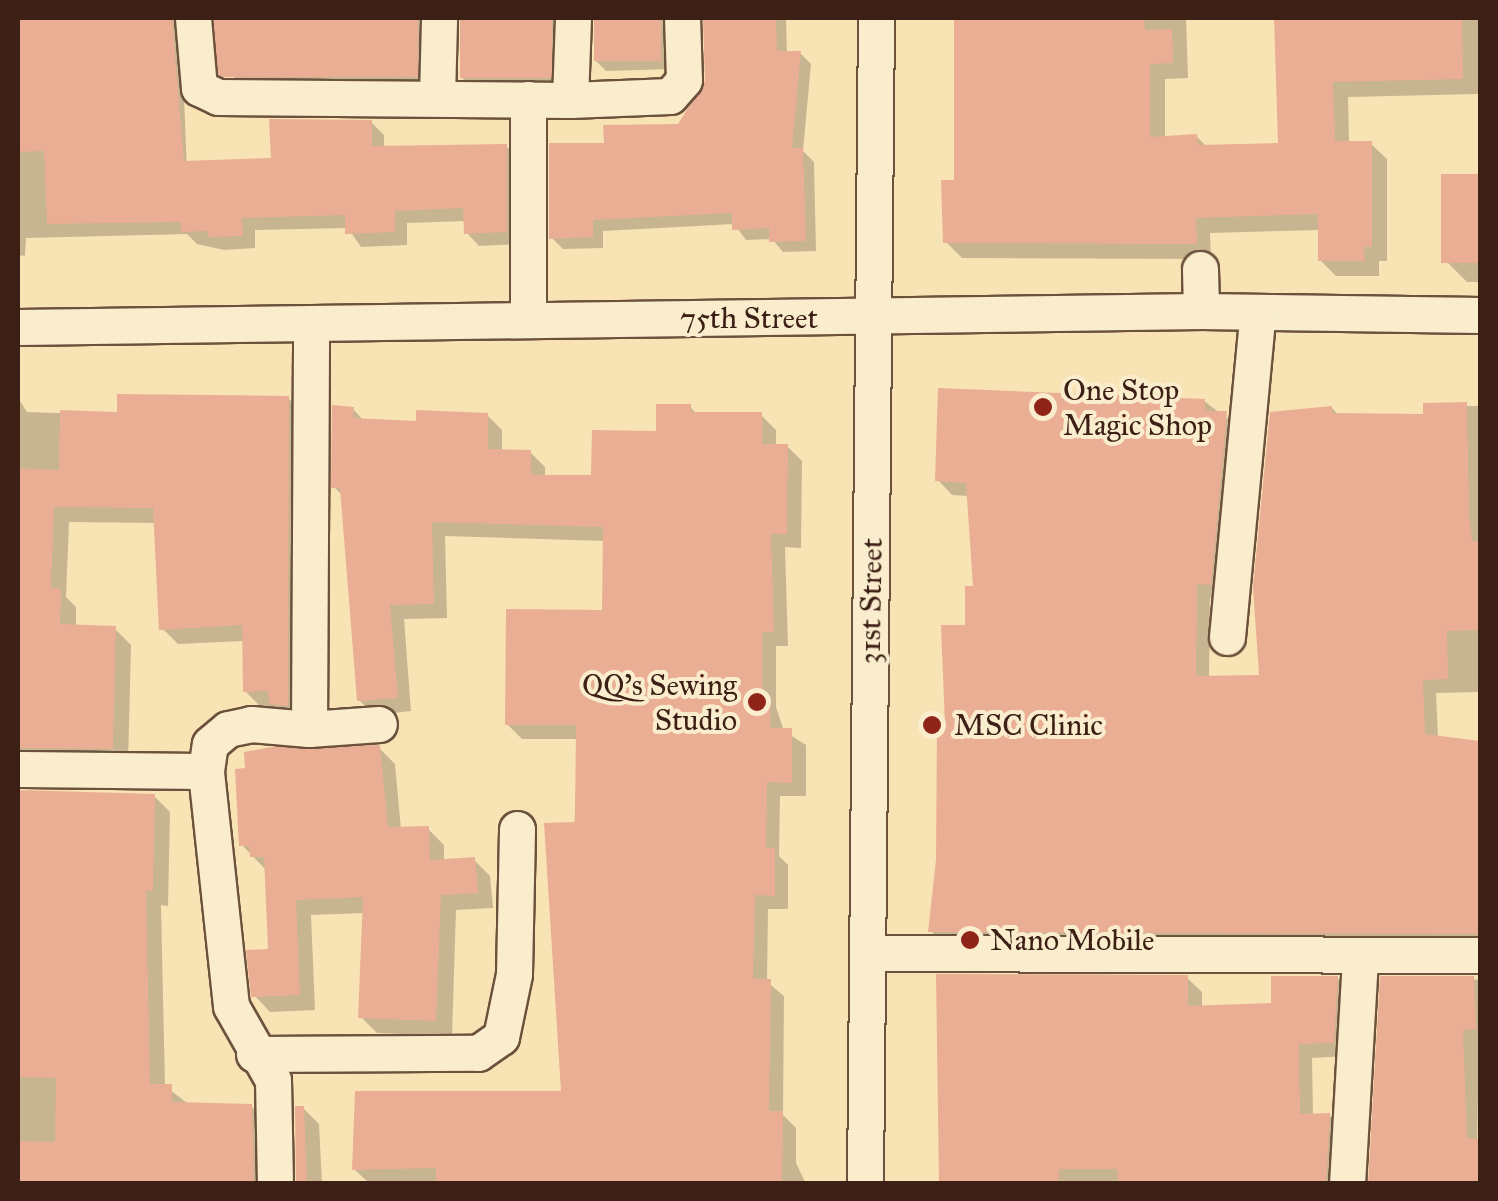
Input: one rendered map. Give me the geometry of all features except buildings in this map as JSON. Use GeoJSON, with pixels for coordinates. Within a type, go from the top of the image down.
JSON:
{"type":"FeatureCollection","features":[{"type":"Feature","properties":{"kind":"street"},"geometry":{"type":"LineString","coordinates":[[193,18],[200,88],[218,97],[528,100],[670,96],[684,80],[682,18]]}},
{"type":"Feature","properties":{"kind":"street"},"geometry":{"type":"LineString","coordinates":[[437,97],[439,18]]}},
{"type":"Feature","properties":{"kind":"street"},"geometry":{"type":"LineString","coordinates":[[570,100],[573,18]]}},
{"type":"Feature","properties":{"kind":"street","name":"31st Street"},"geometry":{"type":"LineString","coordinates":[[864,1184],[876,318],[876,18]]}},
{"type":"Feature","properties":{"kind":"street"},"geometry":{"type":"LineString","coordinates":[[528,100],[528,320]]}},
{"type":"Feature","properties":{"kind":"street"},"geometry":{"type":"LineString","coordinates":[[1200,270],[1201,311]]}},
{"type":"Feature","properties":{"kind":"street","name":"75th Street"},"geometry":{"type":"LineString","coordinates":[[18,326],[1201,311],[1480,315]]}},
{"type":"Feature","properties":{"kind":"street"},"geometry":{"type":"LineString","coordinates":[[1227,638],[1258,312]]}},
{"type":"Feature","properties":{"kind":"street"},"geometry":{"type":"LineString","coordinates":[[309,729],[311,323]]}},
{"type":"Feature","properties":{"kind":"street"},"geometry":{"type":"LineString","coordinates":[[276,1184],[273,1080],[254,1054],[231,1006],[206,771],[210,744],[228,728],[309,729],[379,724]]}},
{"type":"Feature","properties":{"kind":"street"},"geometry":{"type":"LineString","coordinates":[[18,769],[206,771]]}},
{"type":"Feature","properties":{"kind":"street"},"geometry":{"type":"LineString","coordinates":[[254,1054],[478,1052],[501,1037],[514,974],[516,829]]}},
{"type":"Feature","properties":{"kind":"street"},"geometry":{"type":"LineString","coordinates":[[867,954],[1480,956]]}},
{"type":"Feature","properties":{"kind":"street"},"geometry":{"type":"LineString","coordinates":[[1347,1184],[1360,956]]}},
{"type":"Feature","properties":{"kind":"place","name":"One Stop Magic Shop"},"geometry":{"type":"Point","coordinates":[1043,407]}},
{"type":"Feature","properties":{"kind":"place","name":"QQ's Sewing Studio"},"geometry":{"type":"Point","coordinates":[757,702]}},
{"type":"Feature","properties":{"kind":"place","name":"MSC Clinic"},"geometry":{"type":"Point","coordinates":[932,725]}},
{"type":"Feature","properties":{"kind":"place","name":"Nano Mobile"},"geometry":{"type":"Point","coordinates":[970,940]}}]}
